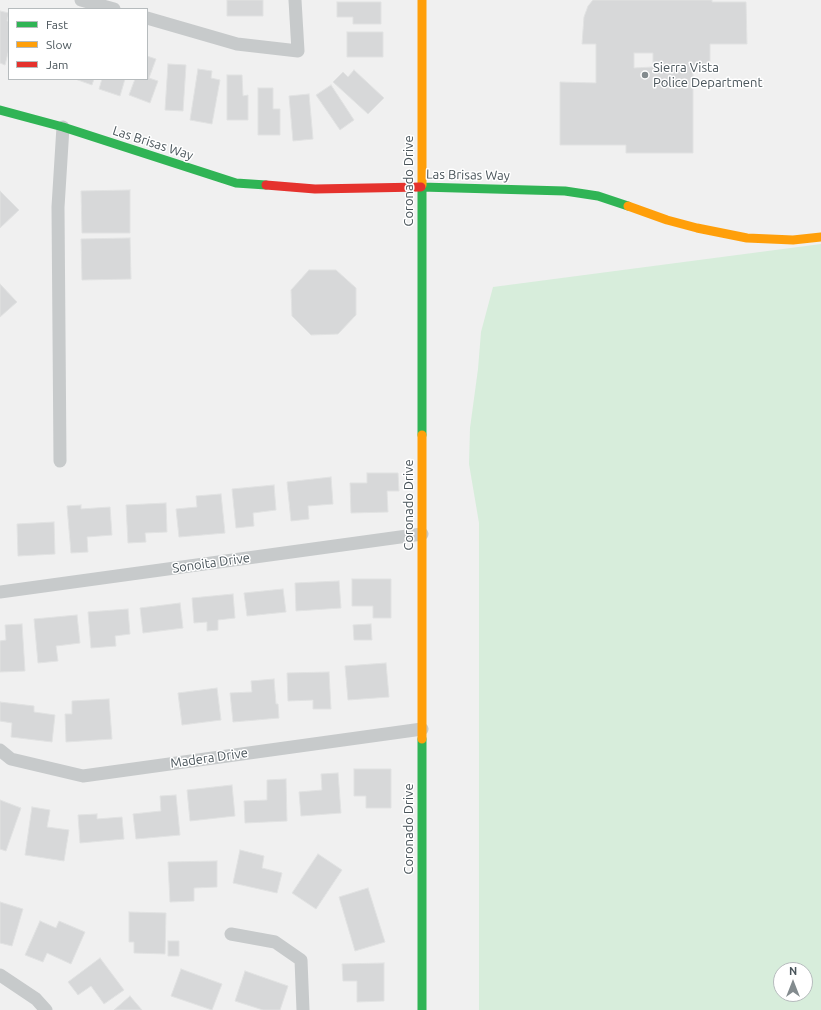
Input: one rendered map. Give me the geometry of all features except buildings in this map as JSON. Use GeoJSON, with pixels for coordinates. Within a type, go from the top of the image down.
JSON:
{"type":"FeatureCollection","features":[{"type":"Feature","properties":{"kind":"street"},"geometry":{"type":"LineString","coordinates":[[81,0],[110,8]]}},
{"type":"Feature","properties":{"kind":"street"},"geometry":{"type":"LineString","coordinates":[[148,18],[237,44],[298,52],[295,0]]}},
{"type":"Feature","properties":{"kind":"street","name":"Coronado Drive"},"geometry":{"type":"LineString","coordinates":[[422,0],[422,1010]]}},
{"type":"Feature","properties":{"kind":"street","name":"Las Brisas Way"},"geometry":{"type":"LineString","coordinates":[[0,110],[63,127],[236,183],[315,189],[422,187],[564,191],[598,196],[667,220],[697,228],[747,238],[793,240],[821,237]]}},
{"type":"Feature","properties":{"kind":"street"},"geometry":{"type":"LineString","coordinates":[[60,461],[58,207],[63,127]]}},
{"type":"Feature","properties":{"kind":"street","name":"Sonoita Drive"},"geometry":{"type":"LineString","coordinates":[[0,592],[422,534]]}},
{"type":"Feature","properties":{"kind":"street","name":"Madera Drive"},"geometry":{"type":"LineString","coordinates":[[0,750],[11,759],[83,776],[422,729]]}},
{"type":"Feature","properties":{"kind":"street"},"geometry":{"type":"LineString","coordinates":[[231,934],[275,942],[301,960],[303,1010]]}},
{"type":"Feature","properties":{"kind":"street"},"geometry":{"type":"LineString","coordinates":[[0,975],[36,999],[46,1010]]}},
{"type":"Feature","properties":{"kind":"green space"},"geometry":{"type":"Polygon","coordinates":[[[821,244],[821,1010],[479,1010],[479,523],[469,464],[470,428],[478,369],[481,332],[493,287],[821,244]]]}},
{"type":"Feature","properties":{"kind":"traffic: fast"},"geometry":{"type":"LineString","coordinates":[[0,110],[63,127],[236,183],[266,185]]}},
{"type":"Feature","properties":{"kind":"traffic: fast"},"geometry":{"type":"LineString","coordinates":[[422,185],[422,435]]}},
{"type":"Feature","properties":{"kind":"traffic: fast"},"geometry":{"type":"LineString","coordinates":[[421,187],[565,191],[598,196],[628,206]]}},
{"type":"Feature","properties":{"kind":"traffic: fast"},"geometry":{"type":"LineString","coordinates":[[422,739],[422,1010]]}},
{"type":"Feature","properties":{"kind":"traffic: slow"},"geometry":{"type":"LineString","coordinates":[[422,0],[422,185]]}},
{"type":"Feature","properties":{"kind":"traffic: slow"},"geometry":{"type":"LineString","coordinates":[[628,206],[667,220],[697,228],[747,238],[793,240],[821,237]]}},
{"type":"Feature","properties":{"kind":"traffic: slow"},"geometry":{"type":"LineString","coordinates":[[422,435],[422,739]]}},
{"type":"Feature","properties":{"kind":"traffic: jam"},"geometry":{"type":"LineString","coordinates":[[266,185],[315,189],[421,187]]}},
{"type":"Feature","properties":{"kind":"place","name":"Sierra Vista Police Department"},"geometry":{"type":"Point","coordinates":[645,75]}}]}
